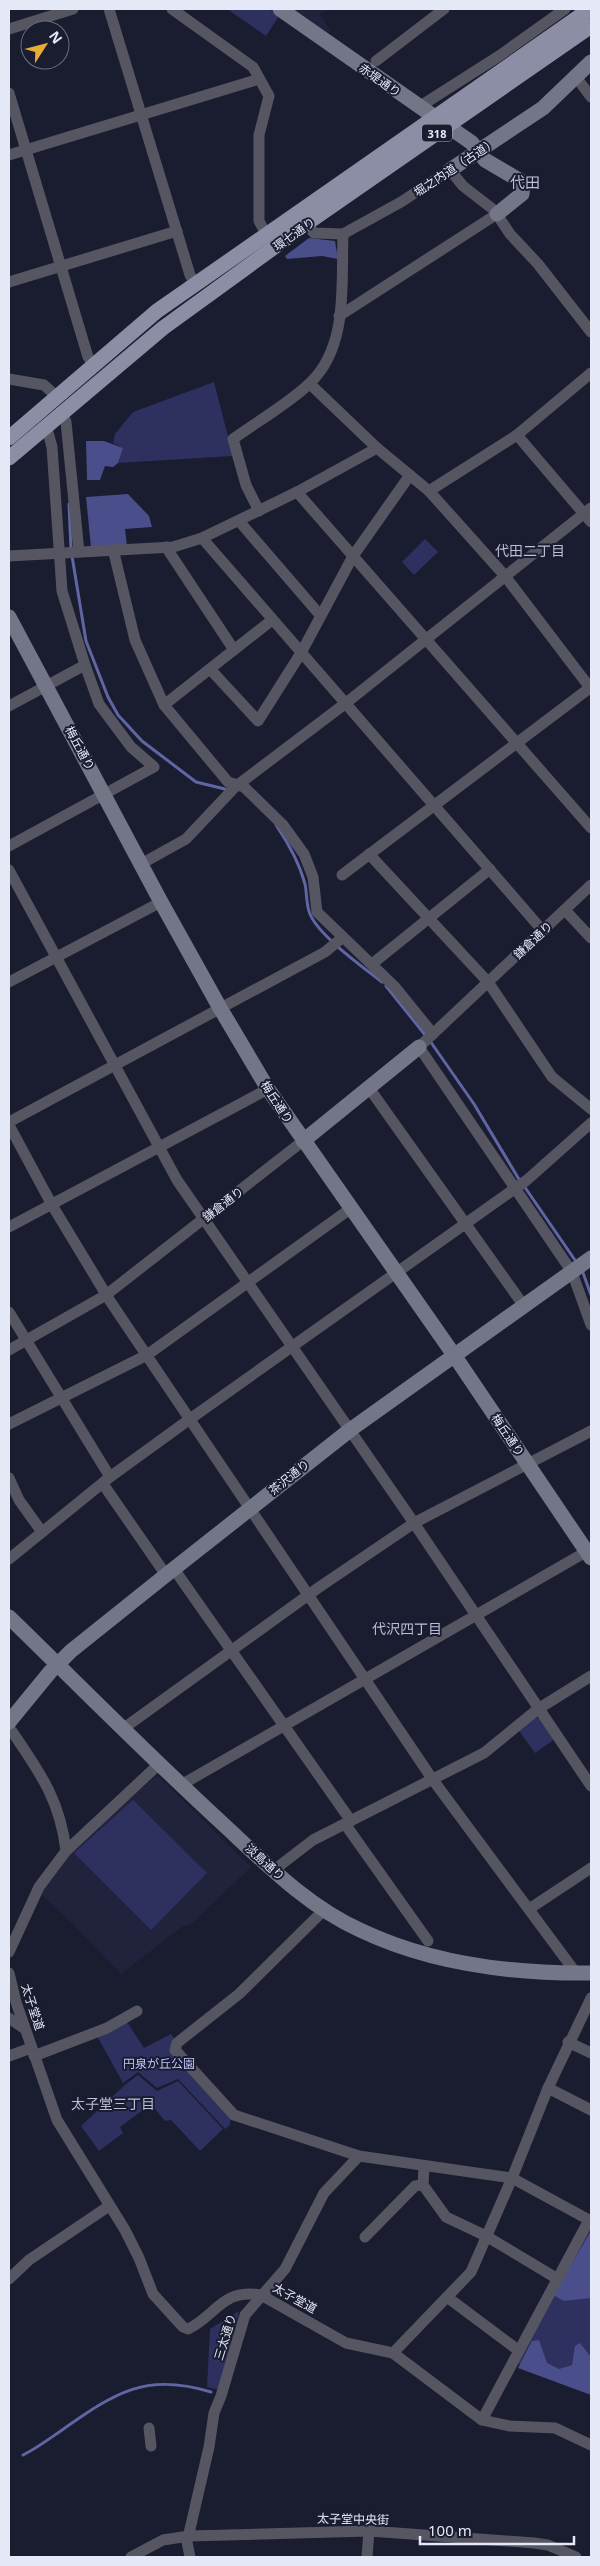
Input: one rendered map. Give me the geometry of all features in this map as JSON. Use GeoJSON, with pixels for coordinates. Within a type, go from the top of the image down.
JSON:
{"type":"FeatureCollection","features":[{"type":"Feature","properties":{"kind":"main road","name":"環七通り"},"geometry":{"type":"LineString","coordinates":[[9,438],[142,323],[195,283],[590,9]]}},
{"type":"Feature","properties":{"kind":"main road","name":"環七通り"},"geometry":{"type":"LineString","coordinates":[[9,458],[61,412],[163,328],[306,224],[591,26]]}},
{"type":"Feature","properties":{"kind":"street"},"geometry":{"type":"LineString","coordinates":[[9,29],[73,9]]}},
{"type":"Feature","properties":{"kind":"street"},"geometry":{"type":"LineString","coordinates":[[109,9],[190,275],[195,283]]}},
{"type":"Feature","properties":{"kind":"street"},"geometry":{"type":"LineString","coordinates":[[172,9],[253,66],[269,96],[260,135],[259,221],[266,234]]}},
{"type":"Feature","properties":{"kind":"street","name":"赤堤通り"},"geometry":{"type":"LineString","coordinates":[[280,9],[476,148],[485,160],[523,184],[522,194],[497,214]]}},
{"type":"Feature","properties":{"kind":"street"},"geometry":{"type":"LineString","coordinates":[[376,61],[444,9]]}},
{"type":"Feature","properties":{"kind":"street"},"geometry":{"type":"LineString","coordinates":[[421,108],[565,9]]}},
{"type":"Feature","properties":{"kind":"street","name":"堀之内道（古道）"},"geometry":{"type":"LineString","coordinates":[[343,234],[404,200],[450,170],[476,148],[543,108],[591,62]]}},
{"type":"Feature","properties":{"kind":"street"},"geometry":{"type":"LineString","coordinates":[[576,77],[591,97]]}},
{"type":"Feature","properties":{"kind":"street"},"geometry":{"type":"LineString","coordinates":[[9,155],[259,79]]}},
{"type":"Feature","properties":{"kind":"street"},"geometry":{"type":"LineString","coordinates":[[9,93],[88,357],[94,365]]}},
{"type":"Feature","properties":{"kind":"street"},"geometry":{"type":"LineString","coordinates":[[450,170],[463,186],[488,204],[497,214],[510,234],[538,264],[591,332]]}},
{"type":"Feature","properties":{"kind":"street"},"geometry":{"type":"LineString","coordinates":[[339,316],[497,214]]}},
{"type":"Feature","properties":{"kind":"street"},"geometry":{"type":"LineString","coordinates":[[259,511],[246,485],[233,439],[310,384],[325,365],[336,342],[343,234],[314,233],[306,224]]}},
{"type":"Feature","properties":{"kind":"street"},"geometry":{"type":"LineString","coordinates":[[9,282],[177,231]]}},
{"type":"Feature","properties":{"kind":"street"},"geometry":{"type":"LineString","coordinates":[[429,491],[517,435],[591,373]]}},
{"type":"Feature","properties":{"kind":"street"},"geometry":{"type":"LineString","coordinates":[[9,378],[44,385],[56,396]]}},
{"type":"Feature","properties":{"kind":"street"},"geometry":{"type":"LineString","coordinates":[[310,384],[377,448],[429,491],[505,576],[591,688],[342,874]]}},
{"type":"Feature","properties":{"kind":"street"},"geometry":{"type":"LineString","coordinates":[[9,846],[154,766],[131,747],[98,704],[62,591],[72,553],[66,422],[61,412]]}},
{"type":"Feature","properties":{"kind":"street"},"geometry":{"type":"LineString","coordinates":[[46,425],[52,447],[72,553]]}},
{"type":"Feature","properties":{"kind":"street"},"geometry":{"type":"LineString","coordinates":[[142,864],[186,839],[234,788],[346,703],[505,576],[589,514],[517,435]]}},
{"type":"Feature","properties":{"kind":"street"},"geometry":{"type":"LineString","coordinates":[[9,556],[166,547],[202,538],[297,492],[377,448]]}},
{"type":"Feature","properties":{"kind":"street"},"geometry":{"type":"LineString","coordinates":[[210,669],[258,721],[301,653],[353,556],[410,475]]}},
{"type":"Feature","properties":{"kind":"street"},"geometry":{"type":"LineString","coordinates":[[297,492],[591,828]]}},
{"type":"Feature","properties":{"kind":"street"},"geometry":{"type":"LineString","coordinates":[[239,521],[320,615]]}},
{"type":"Feature","properties":{"kind":"street"},"geometry":{"type":"LineString","coordinates":[[202,538],[544,930]]}},
{"type":"Feature","properties":{"kind":"street"},"geometry":{"type":"LineString","coordinates":[[166,547],[234,650]]}},
{"type":"Feature","properties":{"kind":"street"},"geometry":{"type":"LineString","coordinates":[[113,549],[135,640],[164,704],[228,782],[234,788],[269,808],[295,840],[313,877],[317,912],[337,942],[372,964],[395,987],[426,1040],[519,1186],[579,1266],[591,1325]]}},
{"type":"Feature","properties":{"kind":"street","name":"梅丘通り"},"geometry":{"type":"LineString","coordinates":[[9,617],[142,864],[160,902],[268,1089],[590,1553]]}},
{"type":"Feature","properties":{"kind":"street"},"geometry":{"type":"LineString","coordinates":[[164,704],[272,620]]}},
{"type":"Feature","properties":{"kind":"street"},"geometry":{"type":"LineString","coordinates":[[9,706],[85,665]]}},
{"type":"Feature","properties":{"kind":"street"},"geometry":{"type":"LineString","coordinates":[[369,854],[488,982],[552,1078],[591,1109]]}},
{"type":"Feature","properties":{"kind":"street"},"geometry":{"type":"LineString","coordinates":[[372,964],[490,869]]}},
{"type":"Feature","properties":{"kind":"street"},"geometry":{"type":"LineString","coordinates":[[9,870],[158,1147],[203,1219],[414,1523],[538,1708],[589,1780]]}},
{"type":"Feature","properties":{"kind":"street","name":"鎌倉通り"},"geometry":{"type":"LineString","coordinates":[[9,1350],[106,1294],[303,1141],[426,1040],[591,885]]}},
{"type":"Feature","properties":{"kind":"street"},"geometry":{"type":"LineString","coordinates":[[9,982],[160,902]]}},
{"type":"Feature","properties":{"kind":"street"},"geometry":{"type":"LineString","coordinates":[[565,910],[591,938]]}},
{"type":"Feature","properties":{"kind":"street"},"geometry":{"type":"LineString","coordinates":[[337,942],[9,1123],[52,1205],[106,1294],[433,1780],[576,1973]]}},
{"type":"Feature","properties":{"kind":"street"},"geometry":{"type":"LineString","coordinates":[[369,1088],[524,1306]]}},
{"type":"Feature","properties":{"kind":"street"},"geometry":{"type":"LineString","coordinates":[[9,1228],[268,1089]]}},
{"type":"Feature","properties":{"kind":"street"},"geometry":{"type":"LineString","coordinates":[[9,1559],[190,1418],[519,1186],[591,1123]]}},
{"type":"Feature","properties":{"kind":"street"},"geometry":{"type":"LineString","coordinates":[[9,1424],[147,1355],[350,1209]]}},
{"type":"Feature","properties":{"kind":"street","name":"茶沢通り"},"geometry":{"type":"LineString","coordinates":[[9,1722],[58,1663],[170,1572],[350,1430],[579,1266]]}},
{"type":"Feature","properties":{"kind":"street"},"geometry":{"type":"LineString","coordinates":[[9,1312],[62,1398],[107,1481],[170,1572],[232,1650],[428,1941]]}},
{"type":"Feature","properties":{"kind":"street"},"geometry":{"type":"LineString","coordinates":[[124,1728],[414,1523],[591,1431]]}},
{"type":"Feature","properties":{"kind":"street"},"geometry":{"type":"LineString","coordinates":[[9,1478],[19,1500],[42,1532]]}},
{"type":"Feature","properties":{"kind":"street"},"geometry":{"type":"LineString","coordinates":[[181,1784],[476,1615],[590,1553]]}},
{"type":"Feature","properties":{"kind":"street","name":"淡島通り"},"geometry":{"type":"LineString","coordinates":[[9,1617],[181,1784],[274,1870],[324,1910],[382,1940],[439,1958],[528,1972],[591,1973]]}},
{"type":"Feature","properties":{"kind":"street"},"geometry":{"type":"LineString","coordinates":[[274,1870],[313,1840],[484,1753],[538,1708],[591,1676]]}},
{"type":"Feature","properties":{"kind":"street"},"geometry":{"type":"LineString","coordinates":[[9,1727],[57,1806],[63,1823],[66,1851]]}},
{"type":"Feature","properties":{"kind":"street"},"geometry":{"type":"LineString","coordinates":[[9,1952],[39,1887],[66,1851],[160,1764]]}},
{"type":"Feature","properties":{"kind":"street"},"geometry":{"type":"LineString","coordinates":[[529,1909],[591,1868]]}},
{"type":"Feature","properties":{"kind":"street"},"geometry":{"type":"LineString","coordinates":[[324,1910],[239,1994],[177,2043],[175,2050],[234,2115],[359,2156],[512,2178],[590,2220],[556,2278],[482,2420]]}},
{"type":"Feature","properties":{"kind":"street","name":"太子堂道"},"geometry":{"type":"LineString","coordinates":[[9,1973],[32,2052],[57,2120],[139,2258],[153,2294],[183,2327],[188,2329],[194,2327],[214,2308],[229,2299],[251,2294],[261,2296],[346,2343],[393,2353],[482,2420],[501,2425],[555,2428],[591,2445]]}},
{"type":"Feature","properties":{"kind":"street"},"geometry":{"type":"LineString","coordinates":[[393,2353],[471,2272],[568,2042],[591,1998]]}},
{"type":"Feature","properties":{"kind":"street"},"geometry":{"type":"LineString","coordinates":[[9,2056],[32,2052],[107,2028],[137,2011]]}},
{"type":"Feature","properties":{"kind":"street"},"geometry":{"type":"LineString","coordinates":[[9,2018],[25,2029]]}},
{"type":"Feature","properties":{"kind":"street"},"geometry":{"type":"LineString","coordinates":[[568,2042],[591,2053]]}},
{"type":"Feature","properties":{"kind":"street"},"geometry":{"type":"LineString","coordinates":[[548,2088],[591,2110]]}},
{"type":"Feature","properties":{"kind":"street","name":"三太通り"},"geometry":{"type":"LineString","coordinates":[[190,2557],[187,2542],[214,2413],[222,2396],[243,2318],[285,2269],[295,2253],[324,2193],[359,2156]]}},
{"type":"Feature","properties":{"kind":"street"},"geometry":{"type":"LineString","coordinates":[[424,2166],[423,2185],[446,2217],[486,2236],[556,2278]]}},
{"type":"Feature","properties":{"kind":"street"},"geometry":{"type":"LineString","coordinates":[[366,2237],[415,2186],[423,2185]]}},
{"type":"Feature","properties":{"kind":"street"},"geometry":{"type":"LineString","coordinates":[[9,2279],[29,2260],[109,2206]]}},
{"type":"Feature","properties":{"kind":"street"},"geometry":{"type":"LineString","coordinates":[[447,2297],[518,2350]]}},
{"type":"Feature","properties":{"kind":"street"},"geometry":{"type":"LineString","coordinates":[[149,2428],[151,2446]]}},
{"type":"Feature","properties":{"kind":"street"},"geometry":{"type":"LineString","coordinates":[[367,2557],[369,2531]]}},
{"type":"Feature","properties":{"kind":"street","name":"太子堂中央街"},"geometry":{"type":"LineString","coordinates":[[131,2557],[163,2540],[189,2536],[369,2531],[534,2543],[548,2545],[576,2557]]}},
{"type":"Feature","properties":{"kind":"shaded area"},"geometry":{"type":"Polygon","coordinates":[[[290,9],[330,9],[319,14],[331,31],[325,34],[290,9]]]}},
{"type":"Feature","properties":{"kind":"shaded area"},"geometry":{"type":"Polygon","coordinates":[[[309,238],[335,241],[338,259],[322,256],[287,259],[285,256],[309,238]]]}},
{"type":"Feature","properties":{"kind":"shaded area"},"geometry":{"type":"Polygon","coordinates":[[[86,441],[104,441],[123,448],[118,463],[113,467],[105,466],[100,480],[87,480],[86,441]]]}},
{"type":"Feature","properties":{"kind":"shaded area"},"geometry":{"type":"Polygon","coordinates":[[[128,494],[149,516],[152,527],[125,529],[127,546],[91,547],[86,497],[128,494]]]}},
{"type":"Feature","properties":{"kind":"shaded area"},"geometry":{"type":"Polygon","coordinates":[[[157,1775],[251,1867],[190,1925],[183,1926],[121,1974],[41,1894],[68,1854],[157,1775]]]}},
{"type":"Feature","properties":{"kind":"shaded area"},"geometry":{"type":"Polygon","coordinates":[[[591,2231],[591,2298],[564,2301],[553,2295],[591,2231]]]}},
{"type":"Feature","properties":{"kind":"shaded area"},"geometry":{"type":"Polygon","coordinates":[[[539,2340],[547,2363],[559,2369],[572,2365],[575,2346],[580,2343],[591,2357],[591,2395],[518,2368],[532,2341],[539,2340]]]}},
{"type":"Feature","properties":{"kind":"green space"},"geometry":{"type":"Polygon","coordinates":[[[227,9],[269,9],[279,16],[266,36],[227,9]]]}},
{"type":"Feature","properties":{"kind":"green space"},"geometry":{"type":"Polygon","coordinates":[[[214,382],[233,456],[118,463],[123,448],[113,443],[115,434],[133,412],[214,382]]]}},
{"type":"Feature","properties":{"kind":"green space"},"geometry":{"type":"Polygon","coordinates":[[[425,539],[438,552],[414,575],[402,562],[425,539]]]}},
{"type":"Feature","properties":{"kind":"green space"},"geometry":{"type":"Polygon","coordinates":[[[532,1717],[542,1718],[555,1736],[552,1741],[535,1753],[517,1728],[532,1717]]]}},
{"type":"Feature","properties":{"kind":"green space"},"geometry":{"type":"Polygon","coordinates":[[[133,1800],[207,1873],[151,1930],[74,1853],[133,1800]]]}},
{"type":"Feature","properties":{"kind":"green space","name":"円泉が丘公園"},"geometry":{"type":"Polygon","coordinates":[[[127,2022],[144,2048],[171,2034],[232,2116],[229,2126],[225,2129],[178,2079],[157,2088],[138,2072],[123,2083],[97,2036],[127,2022]]]}},
{"type":"Feature","properties":{"kind":"green space"},"geometry":{"type":"Polygon","coordinates":[[[138,2075],[157,2091],[178,2081],[223,2129],[200,2151],[171,2120],[165,2121],[151,2104],[120,2127],[123,2133],[99,2151],[81,2126],[138,2075]]]}},
{"type":"Feature","properties":{"kind":"green space"},"geometry":{"type":"Polygon","coordinates":[[[591,2227],[591,2388],[517,2363],[591,2227]]]}},
{"type":"Feature","properties":{"kind":"green space"},"geometry":{"type":"Polygon","coordinates":[[[239,2311],[220,2390],[207,2387],[210,2329],[239,2311]]]}},
{"type":"Feature","properties":{"kind":"waterway"},"geometry":{"type":"LineString","coordinates":[[69,504],[71,550]]}},
{"type":"Feature","properties":{"kind":"waterway"},"geometry":{"type":"LineString","coordinates":[[72,556],[86,641],[108,697],[118,715],[142,741],[196,782],[229,790]]}},
{"type":"Feature","properties":{"kind":"waterway"},"geometry":{"type":"LineString","coordinates":[[276,825],[300,868],[305,884],[307,903],[315,923],[342,951],[382,982]]}},
{"type":"Feature","properties":{"kind":"waterway"},"geometry":{"type":"LineString","coordinates":[[386,986],[426,1036]]}},
{"type":"Feature","properties":{"kind":"waterway"},"geometry":{"type":"LineString","coordinates":[[430,1041],[474,1104],[520,1181]]}},
{"type":"Feature","properties":{"kind":"waterway"},"geometry":{"type":"LineString","coordinates":[[524,1186],[577,1263]]}},
{"type":"Feature","properties":{"kind":"waterway"},"geometry":{"type":"LineString","coordinates":[[582,1270],[591,1295]]}},
{"type":"Feature","properties":{"kind":"waterway"},"geometry":{"type":"LineString","coordinates":[[23,2455],[98,2406],[115,2396],[132,2390],[149,2385],[167,2384],[188,2386],[211,2392]]}},
{"type":"Feature","properties":{"kind":"district","name":"代田"},"geometry":{"type":"Point","coordinates":[525,182]}},
{"type":"Feature","properties":{"kind":"district","name":"代田二丁目"},"geometry":{"type":"Point","coordinates":[530,550]}},
{"type":"Feature","properties":{"kind":"district","name":"代沢四丁目"},"geometry":{"type":"Point","coordinates":[407,1628]}},
{"type":"Feature","properties":{"kind":"district","name":"太子堂三丁目"},"geometry":{"type":"Point","coordinates":[113,2103]}}]}
